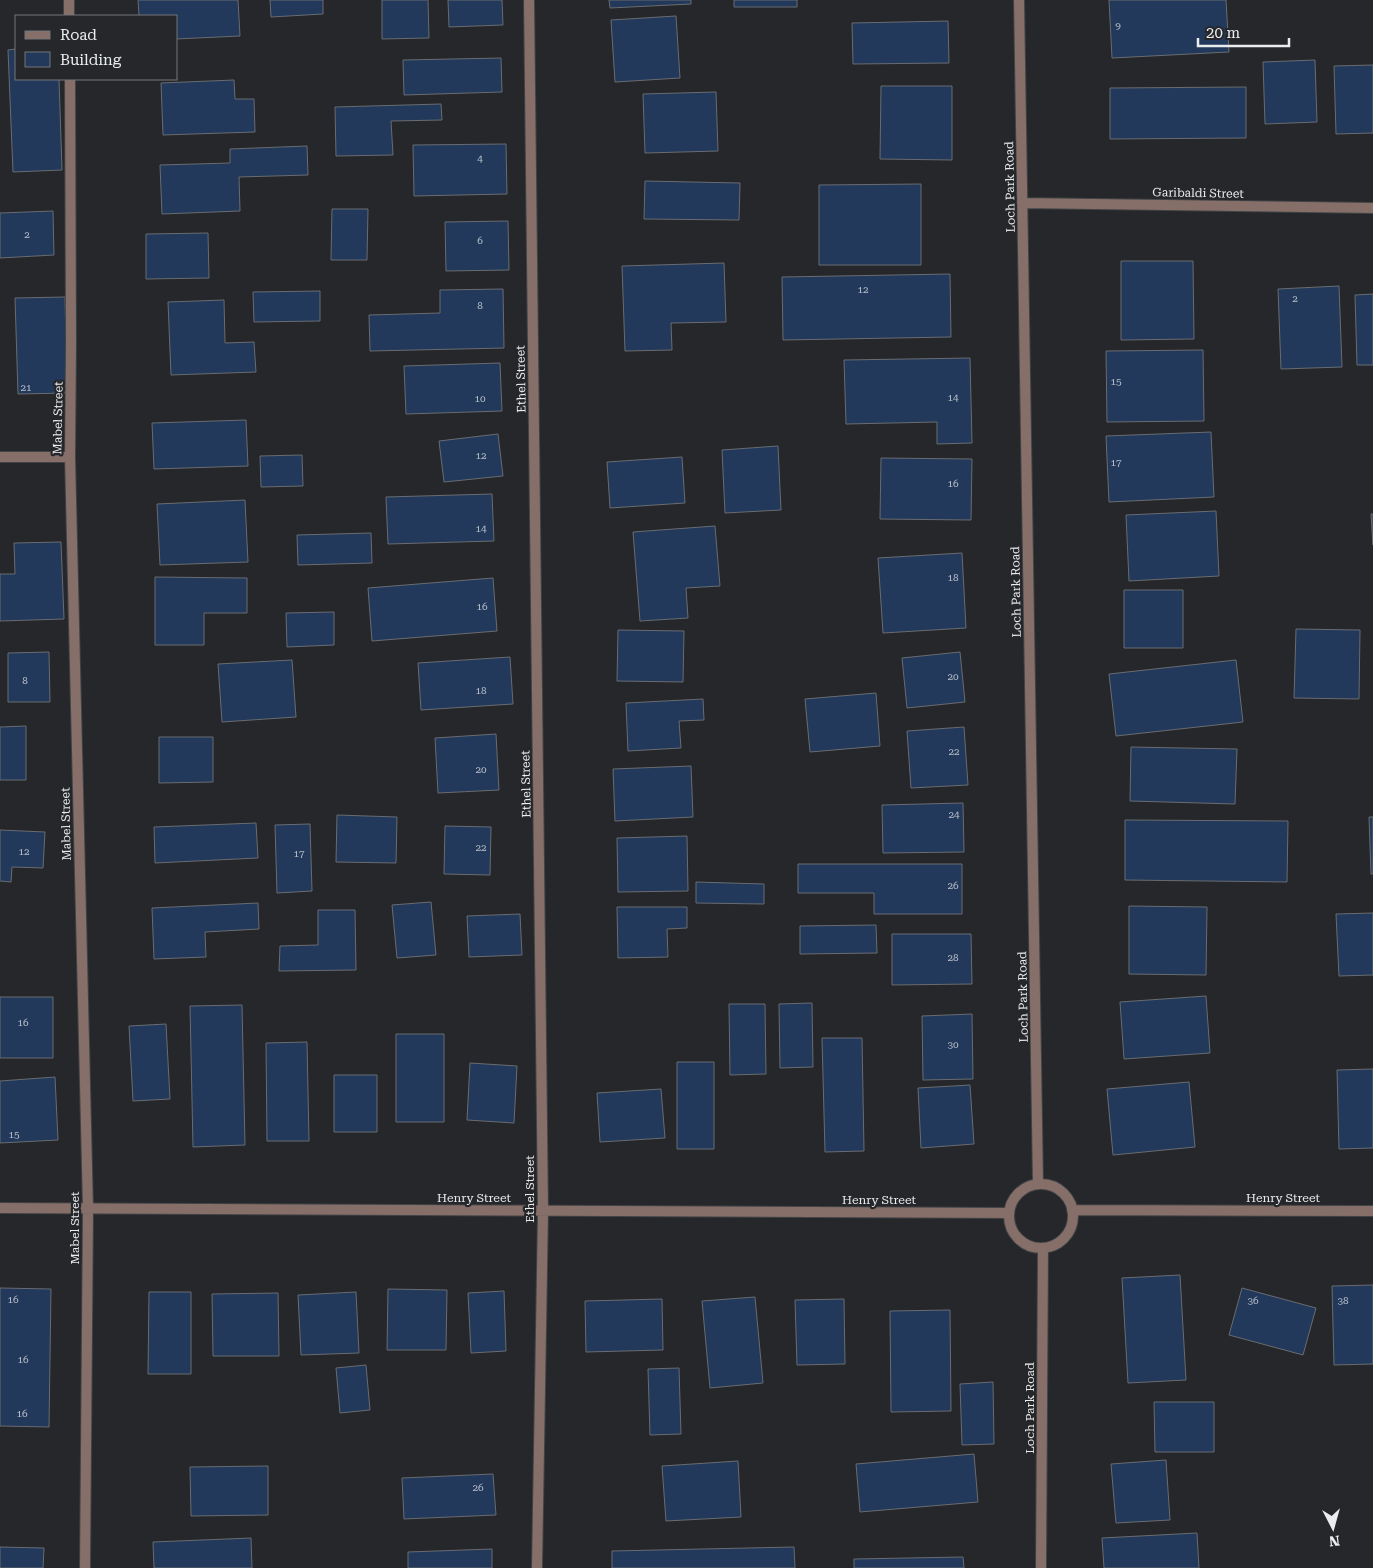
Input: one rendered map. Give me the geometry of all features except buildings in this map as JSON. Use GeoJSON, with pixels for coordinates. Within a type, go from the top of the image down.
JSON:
{"type":"FeatureCollection","features":[{"type":"Feature","properties":{"kind":"street"},"geometry":{"type":"LineString","coordinates":[[69,0],[69,15]]}},
{"type":"Feature","properties":{"kind":"street","name":"Ethel Street"},"geometry":{"type":"LineString","coordinates":[[529,0],[543,1211],[537,1568]]}},
{"type":"Feature","properties":{"kind":"street","name":"Loch Park Road"},"geometry":{"type":"LineString","coordinates":[[1019,0],[1038,1184]]}},
{"type":"Feature","properties":{"kind":"street","name":"Mabel Street"},"geometry":{"type":"LineString","coordinates":[[70,80],[70,457],[88,1209],[86,1568]]}},
{"type":"Feature","properties":{"kind":"street","name":"Garibaldi Street"},"geometry":{"type":"LineString","coordinates":[[1022,203],[1373,208]]}},
{"type":"Feature","properties":{"kind":"street"},"geometry":{"type":"LineString","coordinates":[[0,457],[70,457]]}},
{"type":"Feature","properties":{"kind":"street"},"geometry":{"type":"LineString","coordinates":[[1038,1184],[1050,1185],[1060,1190],[1068,1198],[1072,1210],[1072,1222],[1069,1232],[1062,1240],[1052,1246],[1043,1248],[1032,1247],[1022,1242],[1014,1234],[1010,1224],[1009,1212],[1015,1196],[1024,1189],[1038,1184]]}},
{"type":"Feature","properties":{"kind":"street","name":"Henry Street"},"geometry":{"type":"LineString","coordinates":[[0,1208],[1009,1212]]}},
{"type":"Feature","properties":{"kind":"street","name":"Henry Street"},"geometry":{"type":"LineString","coordinates":[[1072,1210],[1373,1211]]}},
{"type":"Feature","properties":{"kind":"street","name":"Loch Park Road"},"geometry":{"type":"LineString","coordinates":[[1041,1568],[1043,1248]]}}]}
